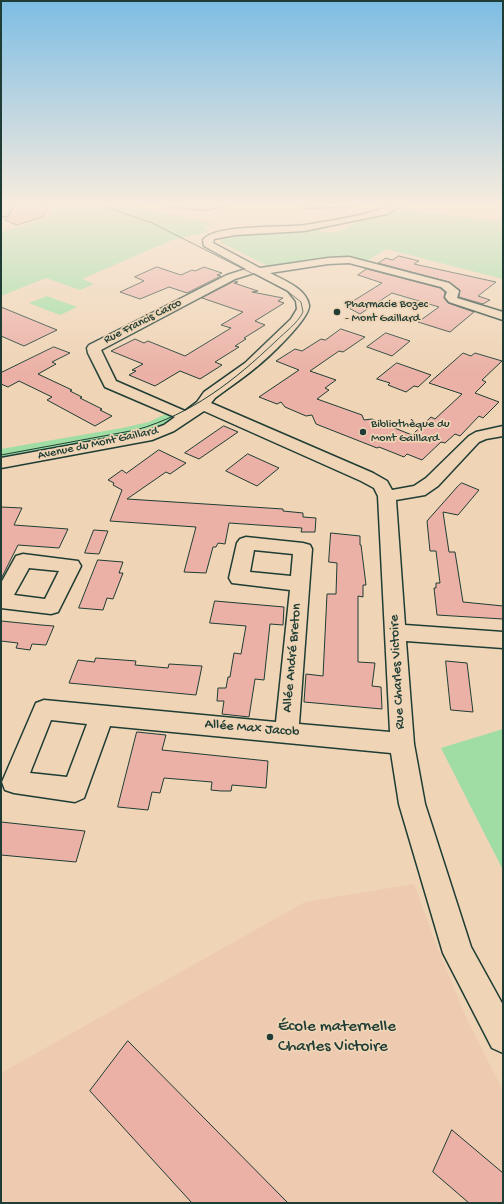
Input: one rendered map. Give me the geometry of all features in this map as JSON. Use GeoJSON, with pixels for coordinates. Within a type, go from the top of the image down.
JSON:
{"type":"FeatureCollection","features":[{"type":"Feature","properties":{"kind":"street"},"geometry":{"type":"LineString","coordinates":[[237,259],[257,270],[337,260],[361,262],[445,285],[453,291],[451,297],[453,300],[503,316]]}},
{"type":"Feature","properties":{"kind":"street","name":"Rue Francis Carco"},"geometry":{"type":"LineString","coordinates":[[187,416],[110,384],[94,348],[239,274],[257,270]]}},
{"type":"Feature","properties":{"kind":"street","name":"Avenue du Mont Gaillard"},"geometry":{"type":"LineString","coordinates":[[1,463],[152,435],[169,428],[202,405],[209,395],[250,366],[296,321],[302,313],[303,304],[301,297],[292,289],[257,270]]}},
{"type":"Feature","properties":{"kind":"street"},"geometry":{"type":"LineString","coordinates":[[202,405],[368,477],[381,485],[387,496],[419,490],[432,482],[474,439],[481,435],[503,431]]}},
{"type":"Feature","properties":{"kind":"street","name":"Rue Charles Victoire"},"geometry":{"type":"LineString","coordinates":[[387,496],[402,744],[412,804],[458,953],[503,1037]]}},
{"type":"Feature","properties":{"kind":"street","name":"Allée André Breton"},"geometry":{"type":"LineString","coordinates":[[287,732],[299,584]]}},
{"type":"Feature","properties":{"kind":"street"},"geometry":{"type":"LineString","coordinates":[[395,632],[503,640]]}},
{"type":"Feature","properties":{"kind":"street","name":"Allée Max Jacob"},"geometry":{"type":"LineString","coordinates":[[102,716],[287,732],[402,744]]}},
{"type":"Feature","properties":{"kind":"shaded area","name":"École maternelle Charles Victoire"},"geometry":{"type":"Polygon","coordinates":[[[414,884],[436,944],[466,1017],[503,1091],[503,1203],[1,1203],[1,1073],[305,902],[414,884]]]}},
{"type":"Feature","properties":{"kind":"green space"},"geometry":{"type":"Polygon","coordinates":[[[1,259],[128,259],[82,279],[94,284],[80,290],[46,278],[1,296],[1,259]]]}},
{"type":"Feature","properties":{"kind":"green space"},"geometry":{"type":"Polygon","coordinates":[[[254,259],[320,259],[268,266],[254,259]]]}},
{"type":"Feature","properties":{"kind":"green space"},"geometry":{"type":"Polygon","coordinates":[[[353,259],[370,259],[367,261],[353,259]]]}},
{"type":"Feature","properties":{"kind":"green space"},"geometry":{"type":"Polygon","coordinates":[[[426,259],[503,259],[503,279],[426,259]]]}},
{"type":"Feature","properties":{"kind":"green space"},"geometry":{"type":"Polygon","coordinates":[[[47,296],[77,307],[60,315],[29,303],[47,296]]]}},
{"type":"Feature","properties":{"kind":"green space"},"geometry":{"type":"Polygon","coordinates":[[[168,413],[173,416],[174,420],[153,431],[1,459],[1,449],[122,428],[149,422],[168,413]]]}},
{"type":"Feature","properties":{"kind":"green space"},"geometry":{"type":"Polygon","coordinates":[[[503,729],[503,870],[441,748],[503,729]]]}},
{"type":"Feature","properties":{"kind":"building"},"geometry":{"type":"Polygon","coordinates":[[[384,259],[412,259],[419,261],[414,264],[496,282],[478,296],[490,300],[483,304],[459,297],[460,290],[449,282],[378,263],[384,259]]]}},
{"type":"Feature","properties":{"kind":"building"},"geometry":{"type":"Polygon","coordinates":[[[157,267],[181,275],[204,267],[222,273],[217,275],[221,276],[187,293],[169,287],[140,299],[120,292],[144,281],[135,277],[157,267]]]}},
{"type":"Feature","properties":{"kind":"building"},"geometry":{"type":"Polygon","coordinates":[[[367,269],[440,288],[445,292],[444,298],[448,303],[474,312],[450,332],[418,322],[439,307],[392,293],[360,314],[345,306],[382,283],[358,275],[367,269]]]}},
{"type":"Feature","properties":{"kind":"building"},"geometry":{"type":"Polygon","coordinates":[[[235,281],[238,282],[234,283],[258,291],[252,292],[283,298],[278,301],[284,303],[255,321],[265,325],[244,338],[246,339],[235,346],[239,347],[215,362],[222,365],[200,379],[180,371],[155,386],[129,375],[136,371],[132,370],[143,364],[111,351],[135,339],[144,343],[148,341],[185,356],[231,328],[221,325],[243,312],[202,298],[235,281]]]}},
{"type":"Feature","properties":{"kind":"building"},"geometry":{"type":"Polygon","coordinates":[[[1,307],[57,330],[24,346],[1,336],[1,307]]]}},
{"type":"Feature","properties":{"kind":"building"},"geometry":{"type":"Polygon","coordinates":[[[341,329],[365,337],[343,352],[339,351],[310,371],[336,380],[325,388],[329,390],[317,399],[362,415],[364,420],[372,419],[412,435],[431,417],[435,419],[462,394],[429,383],[463,353],[471,356],[475,353],[502,361],[482,380],[486,382],[475,393],[499,402],[483,418],[479,416],[460,436],[455,434],[445,443],[441,442],[422,460],[407,454],[404,457],[379,447],[377,448],[316,424],[312,415],[306,416],[285,407],[281,402],[277,404],[259,397],[299,370],[276,361],[295,349],[302,351],[321,339],[325,340],[341,329]]]}},
{"type":"Feature","properties":{"kind":"building"},"geometry":{"type":"Polygon","coordinates":[[[386,333],[410,341],[392,356],[367,347],[386,333]]]}},
{"type":"Feature","properties":{"kind":"building"},"geometry":{"type":"Polygon","coordinates":[[[54,347],[70,353],[52,362],[56,364],[38,374],[72,390],[70,391],[82,397],[80,398],[112,416],[95,426],[47,400],[52,397],[19,381],[8,387],[1,384],[1,373],[54,347]]]}},
{"type":"Feature","properties":{"kind":"building"},"geometry":{"type":"Polygon","coordinates":[[[397,363],[431,375],[418,387],[414,386],[406,392],[388,385],[390,383],[377,379],[397,363]]]}},
{"type":"Feature","properties":{"kind":"building"},"geometry":{"type":"Polygon","coordinates":[[[224,426],[238,432],[199,459],[185,453],[224,426]]]}},
{"type":"Feature","properties":{"kind":"building"},"geometry":{"type":"Polygon","coordinates":[[[159,450],[186,463],[170,474],[166,472],[127,499],[283,509],[283,511],[303,513],[303,517],[316,518],[315,532],[301,532],[302,528],[229,523],[225,544],[218,543],[216,547],[213,547],[206,573],[184,572],[196,527],[110,521],[122,490],[108,480],[122,470],[126,473],[159,450]]]}},
{"type":"Feature","properties":{"kind":"building"},"geometry":{"type":"Polygon","coordinates":[[[248,454],[279,468],[257,486],[226,471],[248,454]]]}},
{"type":"Feature","properties":{"kind":"building"},"geometry":{"type":"Polygon","coordinates":[[[462,483],[479,490],[458,515],[443,512],[449,552],[455,552],[463,602],[503,606],[503,619],[437,615],[434,588],[436,588],[436,583],[440,583],[436,551],[430,551],[427,521],[462,483]]]}},
{"type":"Feature","properties":{"kind":"building"},"geometry":{"type":"Polygon","coordinates":[[[1,507],[22,508],[14,525],[68,529],[59,548],[18,545],[1,579],[1,507]]]}},
{"type":"Feature","properties":{"kind":"building"},"geometry":{"type":"Polygon","coordinates":[[[94,530],[108,531],[99,554],[85,553],[94,530]]]}},
{"type":"Feature","properties":{"kind":"building"},"geometry":{"type":"Polygon","coordinates":[[[331,533],[360,536],[366,585],[363,585],[363,597],[358,596],[358,662],[375,663],[372,686],[381,687],[382,709],[304,702],[306,674],[323,676],[327,594],[336,594],[337,563],[329,562],[331,533]]]}},
{"type":"Feature","properties":{"kind":"building"},"geometry":{"type":"Polygon","coordinates":[[[98,560],[123,562],[119,573],[123,573],[113,599],[107,598],[103,610],[79,608],[98,560]]]}},
{"type":"Feature","properties":{"kind":"building"},"geometry":{"type":"Polygon","coordinates":[[[215,601],[284,607],[283,625],[270,624],[264,680],[255,679],[249,717],[222,714],[224,701],[217,701],[218,688],[226,688],[228,677],[230,677],[234,653],[241,654],[246,626],[210,623],[215,601]]]}},
{"type":"Feature","properties":{"kind":"building"},"geometry":{"type":"Polygon","coordinates":[[[1,621],[54,626],[46,645],[32,644],[30,650],[16,648],[18,643],[1,641],[1,621]]]}},
{"type":"Feature","properties":{"kind":"building"},"geometry":{"type":"Polygon","coordinates":[[[96,658],[136,661],[135,665],[168,668],[169,664],[202,666],[196,695],[69,683],[78,660],[94,662],[96,658]]]}},
{"type":"Feature","properties":{"kind":"building"},"geometry":{"type":"Polygon","coordinates":[[[446,661],[467,663],[473,712],[451,710],[446,661]]]}},
{"type":"Feature","properties":{"kind":"building"},"geometry":{"type":"Polygon","coordinates":[[[137,732],[166,735],[162,750],[268,761],[266,788],[232,785],[231,791],[221,791],[211,790],[212,782],[164,778],[160,793],[152,792],[148,810],[118,807],[137,732]]]}},
{"type":"Feature","properties":{"kind":"building"},"geometry":{"type":"Polygon","coordinates":[[[1,822],[85,831],[76,862],[1,855],[1,822]]]}},
{"type":"Feature","properties":{"kind":"building"},"geometry":{"type":"Polygon","coordinates":[[[128,1041],[288,1203],[192,1203],[90,1091],[128,1041]]]}},
{"type":"Feature","properties":{"kind":"building"},"geometry":{"type":"Polygon","coordinates":[[[452,1130],[503,1173],[503,1203],[469,1203],[433,1172],[452,1130]]]}},
{"type":"Feature","properties":{"kind":"tram line"},"geometry":{"type":"LineString","coordinates":[[1,455],[136,430],[156,423],[176,415],[194,405],[228,383],[260,356],[298,320],[303,312],[301,302],[287,291],[224,259]]}},
{"type":"Feature","properties":{"kind":"place","name":"Pharmacie Bozec - Mont Gaillard"},"geometry":{"type":"Point","coordinates":[337,312]}},
{"type":"Feature","properties":{"kind":"place","name":"Bibliothèque du Mont Gaillard"},"geometry":{"type":"Point","coordinates":[363,432]}},
{"type":"Feature","properties":{"kind":"place","name":"École maternelle Charles Victoire"},"geometry":{"type":"Point","coordinates":[270,1037]}}]}
